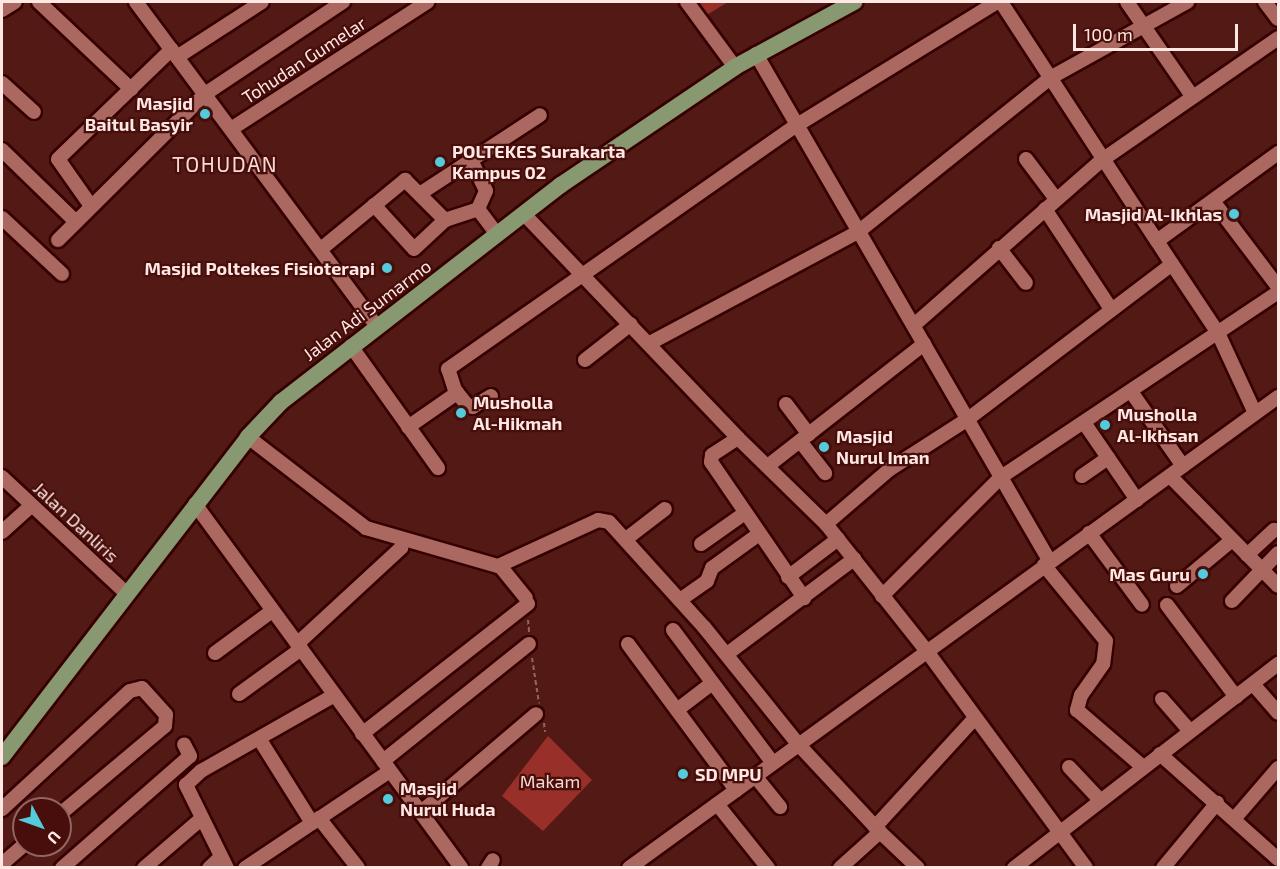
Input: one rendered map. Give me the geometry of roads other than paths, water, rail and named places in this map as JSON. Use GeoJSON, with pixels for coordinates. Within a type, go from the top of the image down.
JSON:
{"type":"FeatureCollection","features":[{"type":"Feature","properties":{"kind":"main road","name":"Jalan Adi Sumarmo"},"geometry":{"type":"LineString","coordinates":[[2,758],[126,593],[248,437],[280,402],[351,346],[371,320],[488,222],[524,214],[735,67],[854,2]]}},
{"type":"Feature","properties":{"kind":"street"},"geometry":{"type":"LineString","coordinates":[[2,10],[15,2]]}},
{"type":"Feature","properties":{"kind":"street"},"geometry":{"type":"LineString","coordinates":[[39,2],[131,89]]}},
{"type":"Feature","properties":{"kind":"street"},"geometry":{"type":"LineString","coordinates":[[91,206],[58,159],[131,89],[175,53],[262,2]]}},
{"type":"Feature","properties":{"kind":"street"},"geometry":{"type":"LineString","coordinates":[[58,240],[205,94],[343,2]]}},
{"type":"Feature","properties":{"kind":"street","name":"Tohudan Gumelar"},"geometry":{"type":"LineString","coordinates":[[231,129],[427,2]]}},
{"type":"Feature","properties":{"kind":"street"},"geometry":{"type":"LineString","coordinates":[[687,2],[735,67]]}},
{"type":"Feature","properties":{"kind":"street"},"geometry":{"type":"LineString","coordinates":[[491,396],[470,406],[457,393],[448,373],[451,366],[797,125],[999,2],[1218,333],[1256,414]]}},
{"type":"Feature","properties":{"kind":"street"},"geometry":{"type":"LineString","coordinates":[[1127,2],[1192,96]]}},
{"type":"Feature","properties":{"kind":"street"},"geometry":{"type":"LineString","coordinates":[[650,343],[858,232],[1050,78],[1186,2]]}},
{"type":"Feature","properties":{"kind":"street"},"geometry":{"type":"LineString","coordinates":[[1265,2],[1278,18]]}},
{"type":"Feature","properties":{"kind":"street"},"geometry":{"type":"LineString","coordinates":[[144,4],[175,53],[371,320]]}},
{"type":"Feature","properties":{"kind":"street"},"geometry":{"type":"LineString","coordinates":[[914,325],[999,248],[1102,160],[1278,38]]}},
{"type":"Feature","properties":{"kind":"street"},"geometry":{"type":"LineString","coordinates":[[756,54],[968,419],[1047,563],[1104,637],[1107,654],[1077,710],[1143,767]]}},
{"type":"Feature","properties":{"kind":"street"},"geometry":{"type":"LineString","coordinates":[[2,83],[34,112]]}},
{"type":"Feature","properties":{"kind":"street"},"geometry":{"type":"LineString","coordinates":[[421,193],[472,162],[540,115]]}},
{"type":"Feature","properties":{"kind":"street"},"geometry":{"type":"LineString","coordinates":[[2,150],[76,222]]}},
{"type":"Feature","properties":{"kind":"street"},"geometry":{"type":"LineString","coordinates":[[1026,159],[1056,199]]}},
{"type":"Feature","properties":{"kind":"street"},"geometry":{"type":"LineString","coordinates":[[1157,241],[1213,201],[1276,161]]}},
{"type":"Feature","properties":{"kind":"street"},"geometry":{"type":"LineString","coordinates":[[321,249],[402,181],[408,181],[445,220],[488,222],[486,191],[472,162]]}},
{"type":"Feature","properties":{"kind":"street"},"geometry":{"type":"LineString","coordinates":[[1213,201],[1278,287]]}},
{"type":"Feature","properties":{"kind":"street"},"geometry":{"type":"LineString","coordinates":[[374,205],[414,249],[445,220]]}},
{"type":"Feature","properties":{"kind":"street"},"geometry":{"type":"LineString","coordinates":[[1045,209],[1111,309]]}},
{"type":"Feature","properties":{"kind":"street"},"geometry":{"type":"LineString","coordinates":[[524,214],[650,343],[738,438],[769,465],[826,524],[926,650],[1086,867]]}},
{"type":"Feature","properties":{"kind":"street"},"geometry":{"type":"LineString","coordinates":[[2,218],[62,274]]}},
{"type":"Feature","properties":{"kind":"street"},"geometry":{"type":"LineString","coordinates":[[999,248],[1026,282]]}},
{"type":"Feature","properties":{"kind":"street"},"geometry":{"type":"LineString","coordinates":[[826,524],[890,469],[968,419],[1172,264]]}},
{"type":"Feature","properties":{"kind":"street"},"geometry":{"type":"LineString","coordinates":[[882,596],[1001,477],[1132,393],[1278,292]]}},
{"type":"Feature","properties":{"kind":"street"},"geometry":{"type":"LineString","coordinates":[[585,360],[631,324]]}},
{"type":"Feature","properties":{"kind":"street"},"geometry":{"type":"LineString","coordinates":[[769,465],[924,344]]}},
{"type":"Feature","properties":{"kind":"street"},"geometry":{"type":"LineString","coordinates":[[351,346],[438,468]]}},
{"type":"Feature","properties":{"kind":"street"},"geometry":{"type":"LineString","coordinates":[[408,427],[457,393]]}},
{"type":"Feature","properties":{"kind":"street"},"geometry":{"type":"LineString","coordinates":[[1132,393],[1183,466]]}},
{"type":"Feature","properties":{"kind":"street"},"geometry":{"type":"LineString","coordinates":[[629,867],[1278,397]]}},
{"type":"Feature","properties":{"kind":"street"},"geometry":{"type":"LineString","coordinates":[[786,404],[825,473]]}},
{"type":"Feature","properties":{"kind":"street"},"geometry":{"type":"LineString","coordinates":[[1085,424],[1137,500]]}},
{"type":"Feature","properties":{"kind":"street"},"geometry":{"type":"LineString","coordinates":[[248,437],[366,528],[393,538],[420,542],[500,566],[527,601],[362,734]]}},
{"type":"Feature","properties":{"kind":"street"},"geometry":{"type":"LineString","coordinates":[[738,438],[710,458],[804,598]]}},
{"type":"Feature","properties":{"kind":"street"},"geometry":{"type":"LineString","coordinates":[[1082,476],[1108,458]]}},
{"type":"Feature","properties":{"kind":"street"},"geometry":{"type":"LineString","coordinates":[[1170,476],[1278,586]]}},
{"type":"Feature","properties":{"kind":"street","name":"Jalan Danliris"},"geometry":{"type":"LineString","coordinates":[[2,477],[126,593]]}},
{"type":"Feature","properties":{"kind":"street"},"geometry":{"type":"LineString","coordinates":[[195,504],[333,696],[461,867]]}},
{"type":"Feature","properties":{"kind":"street"},"geometry":{"type":"LineString","coordinates":[[2,532],[32,505]]}},
{"type":"Feature","properties":{"kind":"street"},"geometry":{"type":"LineString","coordinates":[[626,539],[665,508]]}},
{"type":"Feature","properties":{"kind":"street"},"geometry":{"type":"LineString","coordinates":[[701,544],[745,513]]}},
{"type":"Feature","properties":{"kind":"street"},"geometry":{"type":"LineString","coordinates":[[500,566],[598,520],[609,522],[727,654],[798,744],[878,830],[918,867]]}},
{"type":"Feature","properties":{"kind":"street"},"geometry":{"type":"LineString","coordinates":[[1247,555],[1274,530]]}},
{"type":"Feature","properties":{"kind":"street"},"geometry":{"type":"LineString","coordinates":[[1089,533],[1142,605]]}},
{"type":"Feature","properties":{"kind":"street"},"geometry":{"type":"LineString","coordinates":[[680,600],[707,581],[712,568],[759,534]]}},
{"type":"Feature","properties":{"kind":"street"},"geometry":{"type":"LineString","coordinates":[[788,577],[838,539]]}},
{"type":"Feature","properties":{"kind":"street"},"geometry":{"type":"LineString","coordinates":[[1177,586],[1232,540]]}},
{"type":"Feature","properties":{"kind":"street"},"geometry":{"type":"LineString","coordinates":[[239,694],[299,646],[401,548]]}},
{"type":"Feature","properties":{"kind":"street"},"geometry":{"type":"LineString","coordinates":[[1232,601],[1278,553]]}},
{"type":"Feature","properties":{"kind":"street"},"geometry":{"type":"LineString","coordinates":[[727,654],[854,559]]}},
{"type":"Feature","properties":{"kind":"street"},"geometry":{"type":"LineString","coordinates":[[1167,605],[1236,697]]}},
{"type":"Feature","properties":{"kind":"street"},"geometry":{"type":"LineString","coordinates":[[215,653],[272,611]]}},
{"type":"Feature","properties":{"kind":"street"},"geometry":{"type":"LineString","coordinates":[[673,630],[711,684],[773,763]]}},
{"type":"Feature","properties":{"kind":"street"},"geometry":{"type":"LineString","coordinates":[[245,867],[315,820],[387,766],[529,644]]}},
{"type":"Feature","properties":{"kind":"street"},"geometry":{"type":"LineString","coordinates":[[628,644],[736,790]]}},
{"type":"Feature","properties":{"kind":"street"},"geometry":{"type":"LineString","coordinates":[[1014,867],[1189,730],[1278,664]]}},
{"type":"Feature","properties":{"kind":"street"},"geometry":{"type":"LineString","coordinates":[[677,710],[711,684]]}},
{"type":"Feature","properties":{"kind":"street"},"geometry":{"type":"LineString","coordinates":[[1253,684],[1278,713]]}},
{"type":"Feature","properties":{"kind":"street"},"geometry":{"type":"LineString","coordinates":[[15,797],[130,691],[142,688],[166,716],[165,726],[72,804]]}},
{"type":"Feature","properties":{"kind":"street"},"geometry":{"type":"LineString","coordinates":[[209,867],[224,862],[186,785],[201,771],[260,740],[333,696]]}},
{"type":"Feature","properties":{"kind":"street"},"geometry":{"type":"LineString","coordinates":[[1162,699],[1189,730]]}},
{"type":"Feature","properties":{"kind":"street"},"geometry":{"type":"LineString","coordinates":[[421,812],[540,716]]}},
{"type":"Feature","properties":{"kind":"street"},"geometry":{"type":"LineString","coordinates":[[840,867],[878,830],[975,718]]}},
{"type":"Feature","properties":{"kind":"street"},"geometry":{"type":"LineString","coordinates":[[260,740],[315,820],[358,867]]}},
{"type":"Feature","properties":{"kind":"street"},"geometry":{"type":"LineString","coordinates":[[62,867],[190,756],[184,744]]}},
{"type":"Feature","properties":{"kind":"street"},"geometry":{"type":"LineString","coordinates":[[1161,754],[1278,859]]}},
{"type":"Feature","properties":{"kind":"street"},"geometry":{"type":"LineString","coordinates":[[1068,767],[1100,800]]}},
{"type":"Feature","properties":{"kind":"street"},"geometry":{"type":"LineString","coordinates":[[1235,818],[1278,768]]}},
{"type":"Feature","properties":{"kind":"street"},"geometry":{"type":"LineString","coordinates":[[755,776],[780,807]]}},
{"type":"Feature","properties":{"kind":"street"},"geometry":{"type":"LineString","coordinates":[[1163,867],[1217,803]]}},
{"type":"Feature","properties":{"kind":"street"},"geometry":{"type":"LineString","coordinates":[[717,804],[768,867]]}},
{"type":"Feature","properties":{"kind":"street"},"geometry":{"type":"LineString","coordinates":[[144,867],[201,819]]}},
{"type":"Feature","properties":{"kind":"place","name":"Masjid Baitul Basyir"},"geometry":{"type":"Point","coordinates":[205,114]}},
{"type":"Feature","properties":{"kind":"place","name":"POLTEKES Surakarta Kampus 02"},"geometry":{"type":"Point","coordinates":[440,162]}},
{"type":"Feature","properties":{"kind":"place","name":"Masjid Al-Ikhlas"},"geometry":{"type":"Point","coordinates":[1234,214]}},
{"type":"Feature","properties":{"kind":"place","name":"Masjid Poltekes Fisioterapi"},"geometry":{"type":"Point","coordinates":[387,268]}},
{"type":"Feature","properties":{"kind":"place","name":"Musholla Al-Hikmah"},"geometry":{"type":"Point","coordinates":[461,413]}},
{"type":"Feature","properties":{"kind":"place","name":"Musholla Al-Ikhsan"},"geometry":{"type":"Point","coordinates":[1105,425]}},
{"type":"Feature","properties":{"kind":"place","name":"Masjid Nurul Iman"},"geometry":{"type":"Point","coordinates":[824,447]}},
{"type":"Feature","properties":{"kind":"place","name":"Mas Guru"},"geometry":{"type":"Point","coordinates":[1203,574]}},
{"type":"Feature","properties":{"kind":"place","name":"SD MPU"},"geometry":{"type":"Point","coordinates":[683,774]}},
{"type":"Feature","properties":{"kind":"place","name":"Masjid Nurul Huda"},"geometry":{"type":"Point","coordinates":[388,799]}},
{"type":"Feature","properties":{"kind":"district","name":"TOHUDAN"},"geometry":{"type":"Point","coordinates":[225,164]}},
{"type":"Feature","properties":{"kind":"park label","name":"Makam"},"geometry":{"type":"Point","coordinates":[550,781]}}]}
